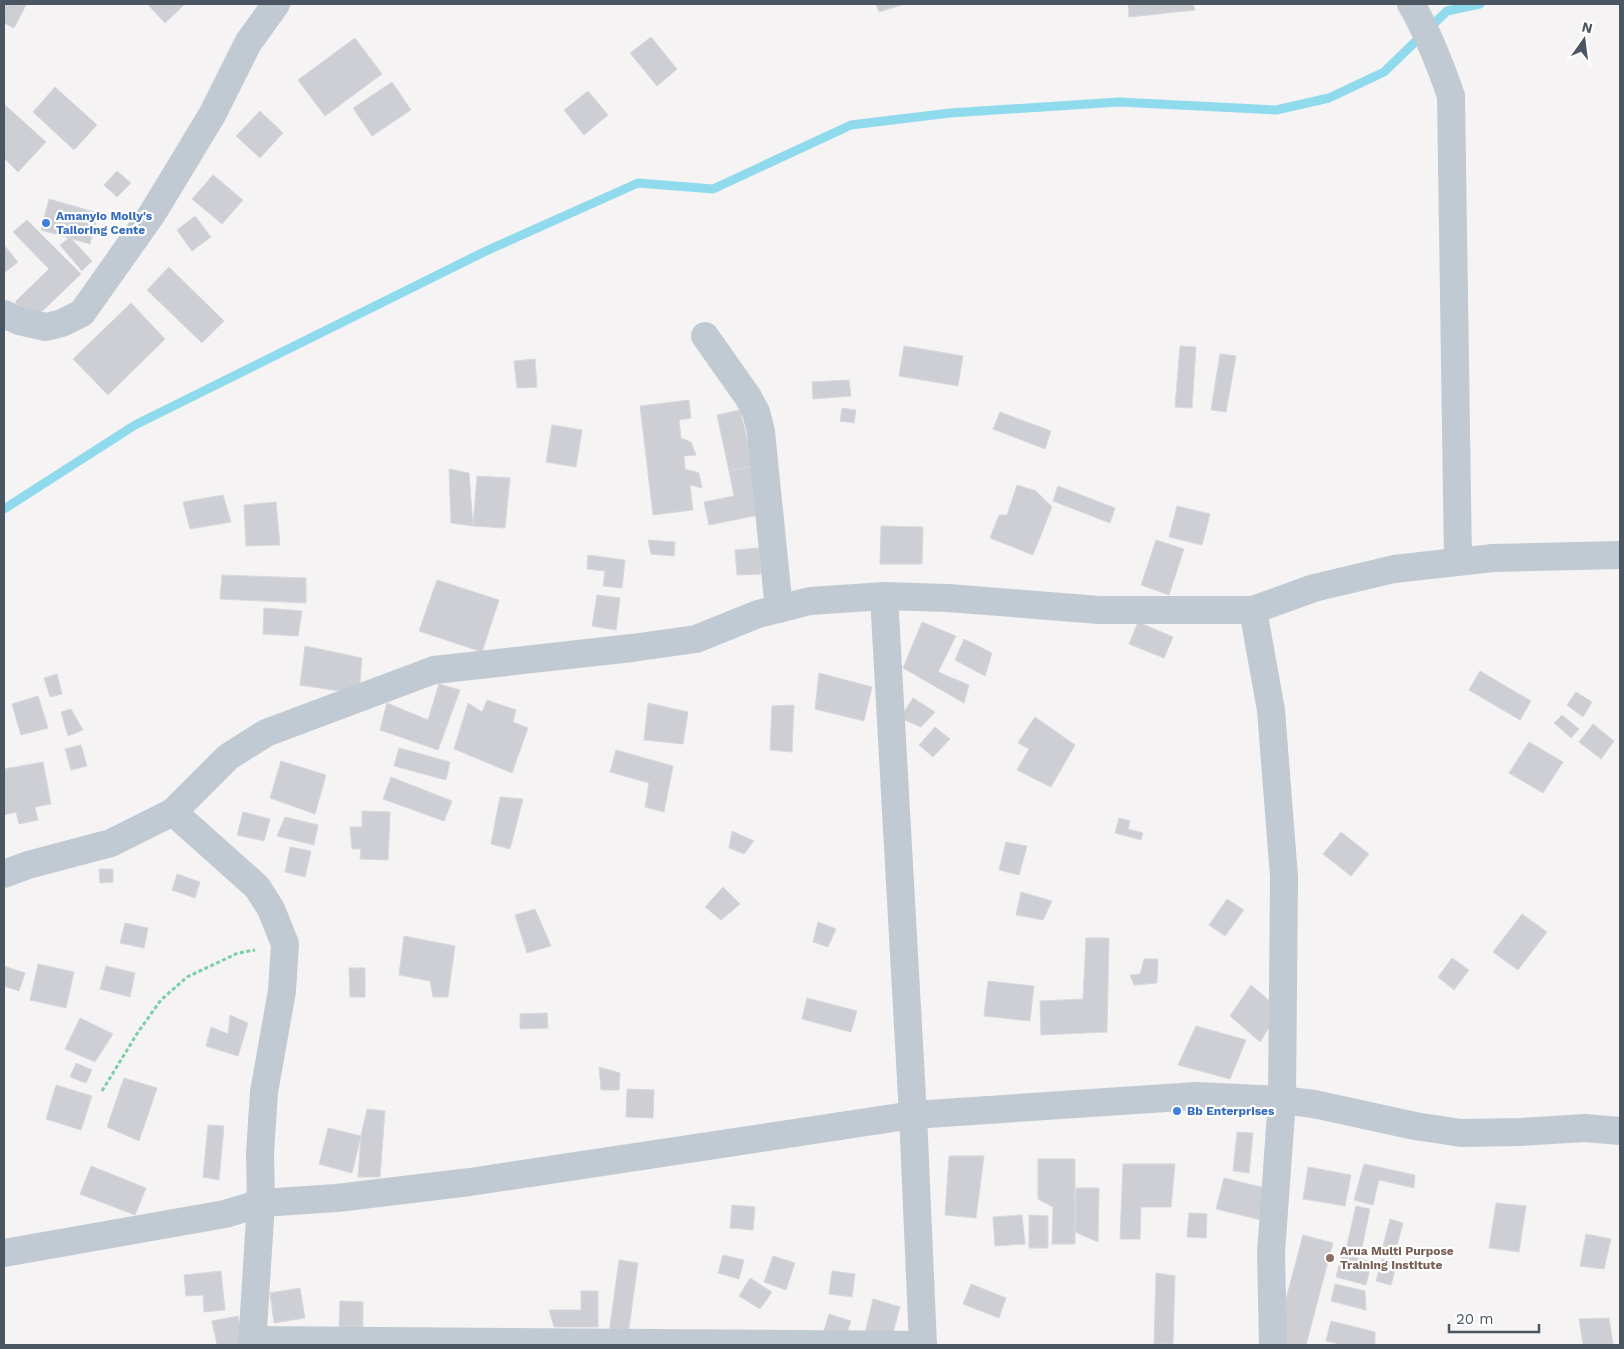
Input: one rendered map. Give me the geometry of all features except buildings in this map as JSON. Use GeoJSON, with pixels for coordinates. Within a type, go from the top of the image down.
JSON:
{"type":"FeatureCollection","features":[{"type":"Feature","properties":{"kind":"street"},"geometry":{"type":"LineString","coordinates":[[4,314],[19,321],[46,327],[62,323],[82,313],[152,214],[212,115],[248,43],[276,4]]}},
{"type":"Feature","properties":{"kind":"street"},"geometry":{"type":"LineString","coordinates":[[1411,4],[1422,22],[1451,96],[1458,562]]}},
{"type":"Feature","properties":{"kind":"street"},"geometry":{"type":"LineString","coordinates":[[705,336],[748,397],[760,425],[779,608]]}},
{"type":"Feature","properties":{"kind":"street"},"geometry":{"type":"LineString","coordinates":[[4,874],[28,865],[111,843],[173,812],[228,757],[266,734],[434,670],[696,639],[758,614],[810,601],[884,596],[948,598],[1099,610],[1253,610],[1314,588],[1394,569],[1493,558],[1620,555]]}},
{"type":"Feature","properties":{"kind":"street"},"geometry":{"type":"LineString","coordinates":[[173,812],[256,887],[271,909],[285,944],[282,991],[264,1092],[260,1153],[261,1203],[252,1342],[923,1345],[913,1115],[884,596]]}},
{"type":"Feature","properties":{"kind":"street"},"geometry":{"type":"LineString","coordinates":[[1253,610],[1271,710],[1284,878],[1282,1100],[1272,1253],[1273,1345]]}},
{"type":"Feature","properties":{"kind":"street"},"geometry":{"type":"LineString","coordinates":[[4,1253],[225,1214],[261,1203],[337,1198],[470,1182],[913,1115],[979,1110],[1196,1096],[1282,1100],[1314,1104],[1415,1126],[1461,1133],[1585,1128],[1620,1131]]}},
{"type":"Feature","properties":{"kind":"path"},"geometry":{"type":"LineString","coordinates":[[102,1091],[138,1032],[161,1000],[187,978],[238,953],[285,944]]}},
{"type":"Feature","properties":{"kind":"waterway"},"geometry":{"type":"LineString","coordinates":[[4,509],[135,425],[486,251],[638,183],[713,189],[851,125],[950,113],[1119,102],[1276,110],[1329,98],[1384,72],[1447,11],[1480,4]]}},
{"type":"Feature","properties":{"kind":"place","name":"Amanyio Molly's Tailoring Cente"},"geometry":{"type":"Point","coordinates":[46,223]}},
{"type":"Feature","properties":{"kind":"place","name":"Bb Enterprises"},"geometry":{"type":"Point","coordinates":[1177,1111]}},
{"type":"Feature","properties":{"kind":"place","name":"Arua Multi Purpose Training Institute"},"geometry":{"type":"Point","coordinates":[1330,1258]}}]}
